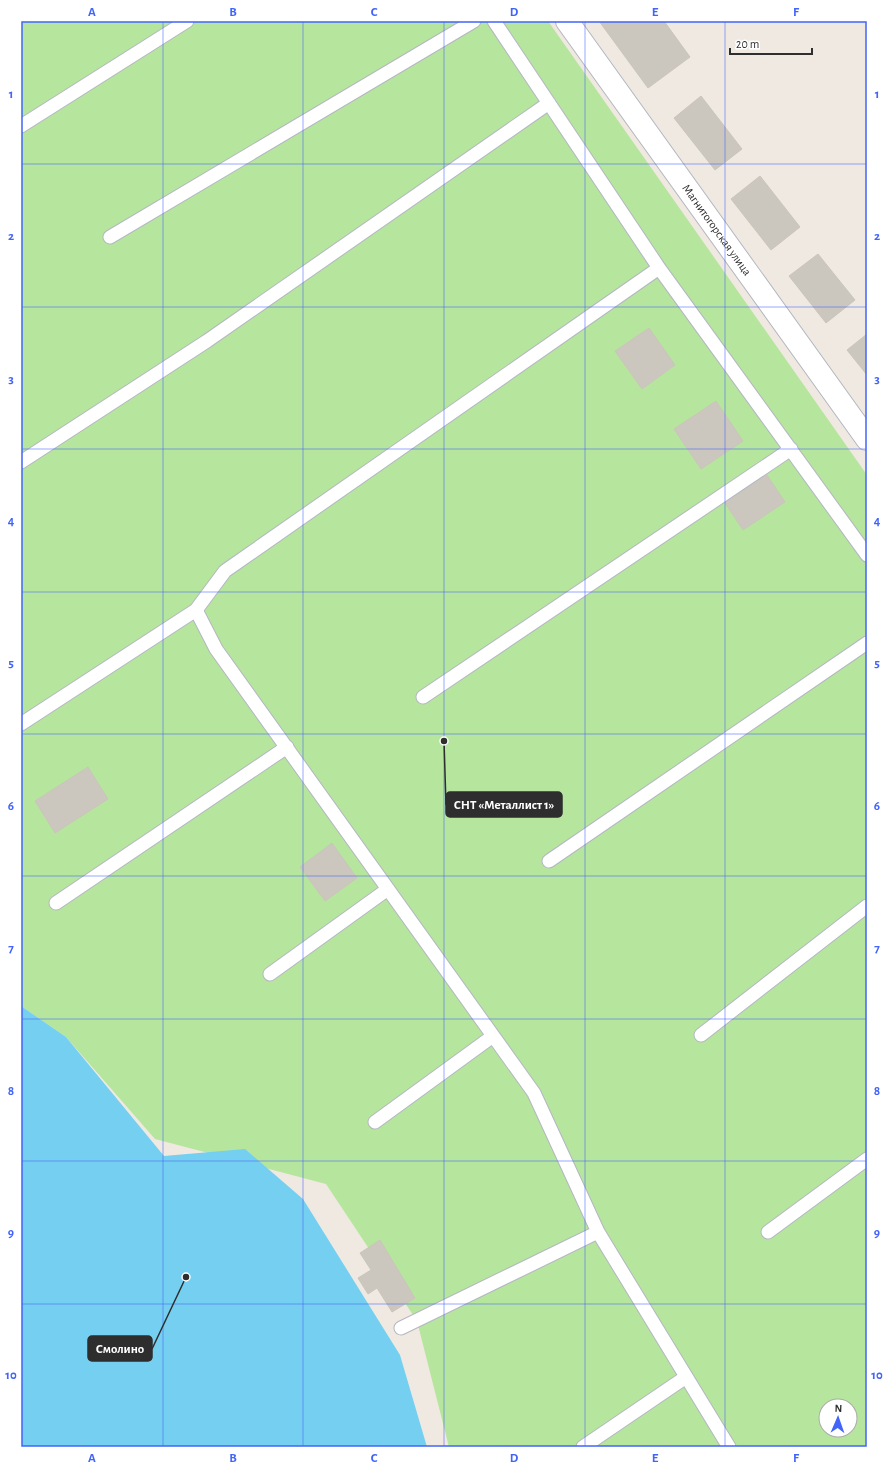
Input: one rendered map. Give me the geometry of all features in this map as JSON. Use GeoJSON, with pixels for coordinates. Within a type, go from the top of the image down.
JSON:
{"type":"FeatureCollection","features":[{"type":"Feature","properties":{"kind":"street","name":"Магнитогорская улица"},"geometry":{"type":"LineString","coordinates":[[567,21],[867,439]]}},
{"type":"Feature","properties":{"kind":"lane"},"geometry":{"type":"LineString","coordinates":[[21,126],[187,21]]}},
{"type":"Feature","properties":{"kind":"lane"},"geometry":{"type":"LineString","coordinates":[[110,237],[474,21]]}},
{"type":"Feature","properties":{"kind":"lane"},"geometry":{"type":"LineString","coordinates":[[494,21],[659,268],[867,555]]}},
{"type":"Feature","properties":{"kind":"lane"},"geometry":{"type":"LineString","coordinates":[[21,462],[207,341],[549,103]]}},
{"type":"Feature","properties":{"kind":"lane"},"geometry":{"type":"LineString","coordinates":[[21,724],[196,610],[225,570],[659,268]]}},
{"type":"Feature","properties":{"kind":"lane"},"geometry":{"type":"LineString","coordinates":[[423,697],[791,449]]}},
{"type":"Feature","properties":{"kind":"lane"},"geometry":{"type":"LineString","coordinates":[[196,610],[216,649],[534,1093],[598,1232],[729,1447]]}},
{"type":"Feature","properties":{"kind":"lane"},"geometry":{"type":"LineString","coordinates":[[549,861],[867,642]]}},
{"type":"Feature","properties":{"kind":"lane"},"geometry":{"type":"LineString","coordinates":[[56,903],[287,747]]}},
{"type":"Feature","properties":{"kind":"lane"},"geometry":{"type":"LineString","coordinates":[[270,974],[388,889]]}},
{"type":"Feature","properties":{"kind":"lane"},"geometry":{"type":"LineString","coordinates":[[701,1035],[867,906]]}},
{"type":"Feature","properties":{"kind":"lane"},"geometry":{"type":"LineString","coordinates":[[375,1122],[493,1036]]}},
{"type":"Feature","properties":{"kind":"lane"},"geometry":{"type":"LineString","coordinates":[[768,1232],[867,1159]]}},
{"type":"Feature","properties":{"kind":"lane"},"geometry":{"type":"LineString","coordinates":[[401,1328],[598,1232]]}},
{"type":"Feature","properties":{"kind":"lane"},"geometry":{"type":"LineString","coordinates":[[583,1447],[686,1377]]}},
{"type":"Feature","properties":{"kind":"green space"},"geometry":{"type":"Polygon","coordinates":[[[21,21],[548,21],[867,475],[867,1447],[449,1447],[417,1321],[326,1184],[155,1139],[66,1037],[21,1006],[21,21]]]}},
{"type":"Feature","properties":{"kind":"water"},"geometry":{"type":"Polygon","coordinates":[[[21,1006],[66,1037],[164,1156],[245,1149],[303,1199],[400,1355],[427,1447],[21,1447],[21,1006]]]}},
{"type":"Feature","properties":{"kind":"building"},"geometry":{"type":"Polygon","coordinates":[[[599,21],[664,21],[690,57],[648,88],[599,21]]]}},
{"type":"Feature","properties":{"kind":"building"},"geometry":{"type":"Polygon","coordinates":[[[701,96],[742,149],[715,170],[674,118],[701,96]]]}},
{"type":"Feature","properties":{"kind":"building"},"geometry":{"type":"Polygon","coordinates":[[[760,176],[800,227],[771,250],[731,199],[760,176]]]}},
{"type":"Feature","properties":{"kind":"building"},"geometry":{"type":"Polygon","coordinates":[[[818,254],[855,300],[826,323],[789,276],[818,254]]]}},
{"type":"Feature","properties":{"kind":"building"},"geometry":{"type":"Polygon","coordinates":[[[649,328],[675,365],[642,389],[615,351],[649,328]]]}},
{"type":"Feature","properties":{"kind":"building"},"geometry":{"type":"Polygon","coordinates":[[[867,334],[867,375],[847,350],[867,334]]]}},
{"type":"Feature","properties":{"kind":"building"},"geometry":{"type":"Polygon","coordinates":[[[716,401],[743,441],[701,469],[674,429],[716,401]]]}},
{"type":"Feature","properties":{"kind":"building"},"geometry":{"type":"Polygon","coordinates":[[[763,469],[785,502],[743,530],[721,497],[763,469]]]}},
{"type":"Feature","properties":{"kind":"building"},"geometry":{"type":"Polygon","coordinates":[[[88,767],[108,799],[55,833],[35,801],[88,767]]]}},
{"type":"Feature","properties":{"kind":"building"},"geometry":{"type":"Polygon","coordinates":[[[332,843],[357,878],[325,901],[300,867],[332,843]]]}},
{"type":"Feature","properties":{"kind":"building"},"geometry":{"type":"Polygon","coordinates":[[[380,1240],[415,1298],[392,1312],[377,1288],[368,1294],[358,1278],[371,1270],[360,1253],[380,1240]]]}},
{"type":"Feature","properties":{"kind":"place","name":"СНТ «Металлист 1»"},"geometry":{"type":"Point","coordinates":[444,741]}},
{"type":"Feature","properties":{"kind":"place","name":"Смолино"},"geometry":{"type":"Point","coordinates":[186,1277]}}]}
